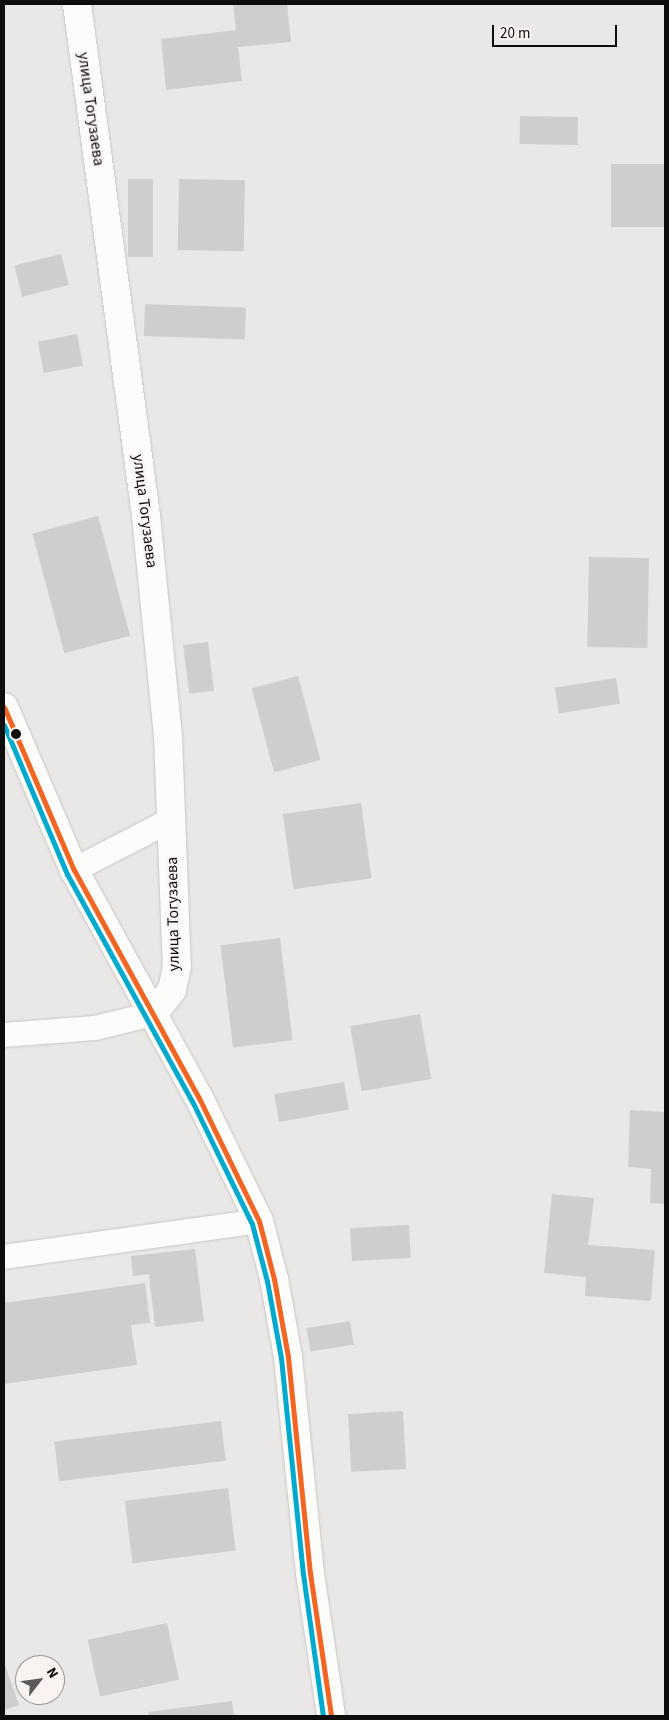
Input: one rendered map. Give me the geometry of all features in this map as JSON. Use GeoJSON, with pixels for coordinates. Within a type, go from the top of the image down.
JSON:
{"type":"FeatureCollection","features":[{"type":"Feature","properties":{"kind":"street","name":"улица Тогузаева"},"geometry":{"type":"LineString","coordinates":[[77,4],[146,516],[168,736],[177,966],[172,990],[153,1014]]}},
{"type":"Feature","properties":{"kind":"street"},"geometry":{"type":"LineString","coordinates":[[4,708],[74,870],[153,1014],[259,1221],[274,1279],[288,1356],[310,1573],[331,1716]]}},
{"type":"Feature","properties":{"kind":"lane"},"geometry":{"type":"LineString","coordinates":[[74,870],[171,820]]}},
{"type":"Feature","properties":{"kind":"lane"},"geometry":{"type":"LineString","coordinates":[[4,1035],[95,1028],[153,1014]]}},
{"type":"Feature","properties":{"kind":"lane"},"geometry":{"type":"LineString","coordinates":[[4,1256],[259,1221]]}},
{"type":"Feature","properties":{"kind":"building"},"geometry":{"type":"Polygon","coordinates":[[[233,4],[287,4],[291,42],[238,47],[242,81],[166,90],[161,39],[236,30],[233,4]]]}},
{"type":"Feature","properties":{"kind":"building"},"geometry":{"type":"Polygon","coordinates":[[[520,116],[578,117],[578,145],[520,144],[520,116]]]}},
{"type":"Feature","properties":{"kind":"building"},"geometry":{"type":"Polygon","coordinates":[[[611,164],[665,164],[665,227],[611,227],[611,164]]]}},
{"type":"Feature","properties":{"kind":"building"},"geometry":{"type":"Polygon","coordinates":[[[128,179],[153,179],[153,257],[128,257],[128,179]]]}},
{"type":"Feature","properties":{"kind":"building"},"geometry":{"type":"Polygon","coordinates":[[[179,179],[245,180],[244,251],[178,250],[179,179]]]}},
{"type":"Feature","properties":{"kind":"building"},"geometry":{"type":"Polygon","coordinates":[[[61,254],[69,285],[22,297],[14,266],[61,254]]]}},
{"type":"Feature","properties":{"kind":"building"},"geometry":{"type":"Polygon","coordinates":[[[145,304],[246,308],[245,340],[144,336],[145,304]]]}},
{"type":"Feature","properties":{"kind":"building"},"geometry":{"type":"Polygon","coordinates":[[[77,334],[83,365],[44,373],[38,342],[77,334]]]}},
{"type":"Feature","properties":{"kind":"building"},"geometry":{"type":"Polygon","coordinates":[[[98,516],[130,636],[64,653],[32,534],[98,516]]]}},
{"type":"Feature","properties":{"kind":"building"},"geometry":{"type":"Polygon","coordinates":[[[589,557],[649,558],[647,648],[587,647],[589,557]]]}},
{"type":"Feature","properties":{"kind":"building"},"geometry":{"type":"Polygon","coordinates":[[[208,642],[214,691],[189,694],[183,645],[208,642]]]}},
{"type":"Feature","properties":{"kind":"building"},"geometry":{"type":"Polygon","coordinates":[[[298,676],[321,760],[274,772],[252,688],[298,676]]]}},
{"type":"Feature","properties":{"kind":"building"},"geometry":{"type":"Polygon","coordinates":[[[616,678],[620,704],[559,713],[555,688],[616,678]]]}},
{"type":"Feature","properties":{"kind":"building"},"geometry":{"type":"Polygon","coordinates":[[[361,803],[372,878],[293,889],[283,814],[361,803]]]}},
{"type":"Feature","properties":{"kind":"building"},"geometry":{"type":"Polygon","coordinates":[[[280,938],[293,1040],[233,1048],[220,945],[280,938]]]}},
{"type":"Feature","properties":{"kind":"building"},"geometry":{"type":"Polygon","coordinates":[[[420,1014],[431,1079],[362,1091],[350,1026],[420,1014]]]}},
{"type":"Feature","properties":{"kind":"building"},"geometry":{"type":"Polygon","coordinates":[[[344,1082],[349,1110],[279,1122],[274,1094],[344,1082]]]}},
{"type":"Feature","properties":{"kind":"building"},"geometry":{"type":"Polygon","coordinates":[[[630,1110],[665,1112],[665,1204],[650,1203],[651,1169],[628,1167],[630,1110]]]}},
{"type":"Feature","properties":{"kind":"building"},"geometry":{"type":"Polygon","coordinates":[[[552,1194],[594,1198],[588,1245],[655,1250],[651,1301],[585,1296],[586,1277],[544,1273],[552,1194]]]}},
{"type":"Feature","properties":{"kind":"building"},"geometry":{"type":"Polygon","coordinates":[[[409,1225],[411,1258],[352,1261],[350,1228],[409,1225]]]}},
{"type":"Feature","properties":{"kind":"building"},"geometry":{"type":"Polygon","coordinates":[[[195,1249],[204,1321],[155,1327],[149,1274],[133,1276],[131,1256],[195,1249]]]}},
{"type":"Feature","properties":{"kind":"building"},"geometry":{"type":"Polygon","coordinates":[[[145,1283],[150,1323],[131,1325],[137,1365],[4,1384],[4,1303],[145,1283]]]}},
{"type":"Feature","properties":{"kind":"building"},"geometry":{"type":"Polygon","coordinates":[[[350,1321],[354,1345],[310,1352],[307,1328],[350,1321]]]}},
{"type":"Feature","properties":{"kind":"building"},"geometry":{"type":"Polygon","coordinates":[[[403,1411],[406,1469],[351,1472],[348,1414],[403,1411]]]}},
{"type":"Feature","properties":{"kind":"building"},"geometry":{"type":"Polygon","coordinates":[[[221,1421],[226,1461],[59,1481],[54,1441],[221,1421]]]}},
{"type":"Feature","properties":{"kind":"building"},"geometry":{"type":"Polygon","coordinates":[[[228,1488],[236,1551],[132,1563],[125,1501],[228,1488]]]}},
{"type":"Feature","properties":{"kind":"building"},"geometry":{"type":"Polygon","coordinates":[[[167,1623],[179,1680],[100,1697],[88,1640],[167,1623]]]}},
{"type":"Feature","properties":{"kind":"building"},"geometry":{"type":"Polygon","coordinates":[[[4,1662],[15,1694],[15,1705],[19,1705],[4,1710],[4,1662]]]}},
{"type":"Feature","properties":{"kind":"building"},"geometry":{"type":"Polygon","coordinates":[[[232,1701],[234,1716],[149,1716],[148,1712],[232,1701]]]}},
{"type":"Feature","properties":{"kind":"transit line"},"geometry":{"type":"LineString","coordinates":[[4,707],[74,870],[199,1098],[259,1221],[274,1279],[288,1357],[310,1573],[331,1716]]}},
{"type":"Feature","properties":{"kind":"transit line"},"geometry":{"type":"LineString","coordinates":[[4,725],[67,874],[192,1101],[252,1224],[267,1281],[281,1358],[303,1574],[323,1716]]}}]}
